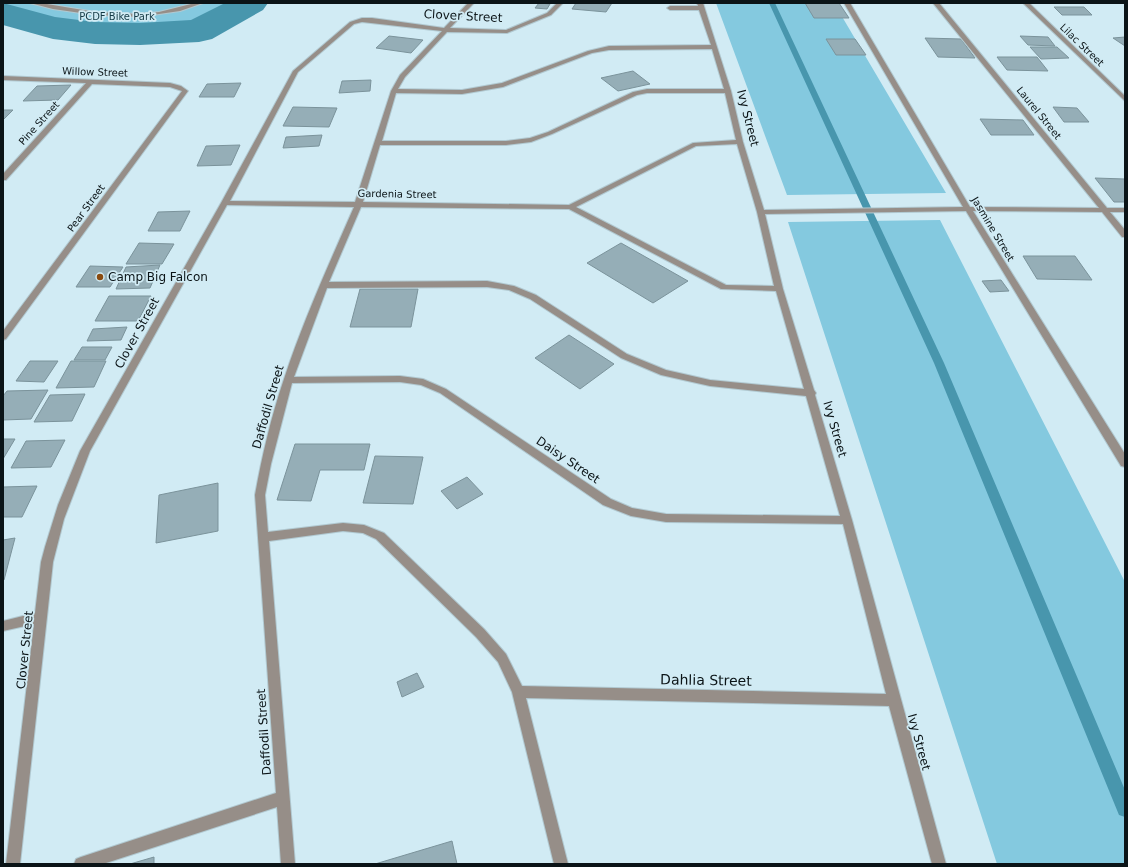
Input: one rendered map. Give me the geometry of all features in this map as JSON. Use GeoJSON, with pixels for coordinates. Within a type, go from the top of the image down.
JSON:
{"type":"FeatureCollection","features":[{"type":"Feature","properties":{"kind":"street"},"geometry":{"type":"LineString","coordinates":[[33,3],[105,15],[154,14],[200,3]]}},
{"type":"Feature","properties":{"kind":"street","name":"Daffodil Street"},"geometry":{"type":"LineString","coordinates":[[288,864],[260,496],[266,464],[288,380],[324,285],[358,205],[394,91],[402,76],[472,3]]}},
{"type":"Feature","properties":{"kind":"street","name":"Clover Street"},"geometry":{"type":"LineString","coordinates":[[13,864],[47,562],[55,528],[68,490],[85,451],[225,203],[296,71],[352,23],[372,20],[447,30],[494,33],[507,31],[549,14],[560,3]]}},
{"type":"Feature","properties":{"kind":"street","name":"Jasmine Street"},"geometry":{"type":"LineString","coordinates":[[847,3],[968,209],[1125,463]]}},
{"type":"Feature","properties":{"kind":"street","name":"Laurel Street"},"geometry":{"type":"LineString","coordinates":[[936,3],[1125,235]]}},
{"type":"Feature","properties":{"kind":"street","name":"Lilac Street"},"geometry":{"type":"LineString","coordinates":[[1026,3],[1125,99]]}},
{"type":"Feature","properties":{"kind":"street"},"geometry":{"type":"LineString","coordinates":[[670,8],[701,5]]}},
{"type":"Feature","properties":{"kind":"street","name":"Ivy Street"},"geometry":{"type":"LineString","coordinates":[[701,5],[728,91],[779,289],[811,393],[847,520],[939,864]]}},
{"type":"Feature","properties":{"kind":"street"},"geometry":{"type":"LineString","coordinates":[[394,91],[462,92],[496,87],[590,52],[609,48],[715,47]]}},
{"type":"Feature","properties":{"kind":"street","name":"Willow Street"},"geometry":{"type":"LineString","coordinates":[[3,78],[170,84],[185,91]]}},
{"type":"Feature","properties":{"kind":"street","name":"Pine Street"},"geometry":{"type":"LineString","coordinates":[[3,178],[90,82]]}},
{"type":"Feature","properties":{"kind":"street","name":"Pear Street"},"geometry":{"type":"LineString","coordinates":[[3,337],[185,91]]}},
{"type":"Feature","properties":{"kind":"street"},"geometry":{"type":"LineString","coordinates":[[377,143],[506,143],[532,140],[635,93],[648,91],[728,91]]}},
{"type":"Feature","properties":{"kind":"street","name":"Gardenia Street"},"geometry":{"type":"LineString","coordinates":[[570,207],[695,144],[740,142]]}},
{"type":"Feature","properties":{"kind":"street","name":"Gardenia Street"},"geometry":{"type":"LineString","coordinates":[[225,203],[570,207],[724,287],[779,289]]}},
{"type":"Feature","properties":{"kind":"street"},"geometry":{"type":"LineString","coordinates":[[760,212],[893,209],[1125,210]]}},
{"type":"Feature","properties":{"kind":"street"},"geometry":{"type":"LineString","coordinates":[[324,285],[487,284],[511,288],[532,297],[624,356],[664,373],[710,383],[811,393]]}},
{"type":"Feature","properties":{"kind":"street","name":"Daisy Street"},"geometry":{"type":"LineString","coordinates":[[288,380],[400,379],[423,382],[443,391],[607,502],[631,512],[666,518],[847,520]]}},
{"type":"Feature","properties":{"kind":"street"},"geometry":{"type":"LineString","coordinates":[[264,538],[343,527],[364,529],[380,536],[480,633],[502,658],[518,692],[561,864]]}},
{"type":"Feature","properties":{"kind":"street"},"geometry":{"type":"LineString","coordinates":[[3,626],[40,617]]}},
{"type":"Feature","properties":{"kind":"street","name":"Dahlia Street"},"geometry":{"type":"LineString","coordinates":[[518,692],[894,700]]}},
{"type":"Feature","properties":{"kind":"street"},"geometry":{"type":"LineString","coordinates":[[81,864],[282,798]]}},
{"type":"Feature","properties":{"kind":"green space","name":"PCDF Bike Park"},"geometry":{"type":"Polygon","coordinates":[[[3,3],[231,3],[181,25],[138,29],[99,30],[3,12],[3,3]]]}},
{"type":"Feature","properties":{"kind":"green space"},"geometry":{"type":"Polygon","coordinates":[[[716,3],[834,3],[946,193],[787,195],[716,3]]]}},
{"type":"Feature","properties":{"kind":"green space"},"geometry":{"type":"Polygon","coordinates":[[[940,220],[1125,582],[1125,864],[997,864],[788,222],[940,220]]]}},
{"type":"Feature","properties":{"kind":"building"},"geometry":{"type":"Polygon","coordinates":[[[539,3],[550,4],[547,9],[535,8],[539,3]]]}},
{"type":"Feature","properties":{"kind":"building"},"geometry":{"type":"Polygon","coordinates":[[[576,3],[612,3],[606,12],[572,9],[576,3]]]}},
{"type":"Feature","properties":{"kind":"building"},"geometry":{"type":"Polygon","coordinates":[[[805,3],[839,3],[849,18],[814,18],[805,3]]]}},
{"type":"Feature","properties":{"kind":"building"},"geometry":{"type":"Polygon","coordinates":[[[1054,7],[1084,7],[1092,15],[1062,15],[1054,7]]]}},
{"type":"Feature","properties":{"kind":"building"},"geometry":{"type":"Polygon","coordinates":[[[389,36],[423,40],[411,53],[376,48],[389,36]]]}},
{"type":"Feature","properties":{"kind":"building"},"geometry":{"type":"Polygon","coordinates":[[[1020,36],[1048,37],[1055,46],[1028,45],[1020,36]]]}},
{"type":"Feature","properties":{"kind":"building"},"geometry":{"type":"Polygon","coordinates":[[[1125,37],[1125,46],[1113,38],[1125,37]]]}},
{"type":"Feature","properties":{"kind":"building"},"geometry":{"type":"Polygon","coordinates":[[[925,38],[961,39],[975,58],[938,57],[925,38]]]}},
{"type":"Feature","properties":{"kind":"building"},"geometry":{"type":"Polygon","coordinates":[[[826,39],[855,39],[866,55],[836,55],[826,39]]]}},
{"type":"Feature","properties":{"kind":"building"},"geometry":{"type":"Polygon","coordinates":[[[1030,47],[1057,47],[1069,58],[1041,59],[1030,47]]]}},
{"type":"Feature","properties":{"kind":"building"},"geometry":{"type":"Polygon","coordinates":[[[997,57],[1037,57],[1048,71],[1007,70],[997,57]]]}},
{"type":"Feature","properties":{"kind":"building"},"geometry":{"type":"Polygon","coordinates":[[[633,71],[650,84],[618,91],[601,78],[633,71]]]}},
{"type":"Feature","properties":{"kind":"building"},"geometry":{"type":"Polygon","coordinates":[[[371,80],[370,91],[339,93],[342,81],[371,80]]]}},
{"type":"Feature","properties":{"kind":"building"},"geometry":{"type":"Polygon","coordinates":[[[241,83],[234,97],[199,97],[207,84],[241,83]]]}},
{"type":"Feature","properties":{"kind":"building"},"geometry":{"type":"Polygon","coordinates":[[[71,85],[58,100],[23,101],[37,86],[71,85]]]}},
{"type":"Feature","properties":{"kind":"building"},"geometry":{"type":"Polygon","coordinates":[[[293,107],[337,108],[329,127],[283,126],[293,107]]]}},
{"type":"Feature","properties":{"kind":"building"},"geometry":{"type":"Polygon","coordinates":[[[1053,107],[1077,108],[1089,122],[1064,122],[1053,107]]]}},
{"type":"Feature","properties":{"kind":"building"},"geometry":{"type":"Polygon","coordinates":[[[3,110],[13,110],[3,120],[3,110]]]}},
{"type":"Feature","properties":{"kind":"building"},"geometry":{"type":"Polygon","coordinates":[[[980,119],[1023,120],[1034,135],[991,135],[980,119]]]}},
{"type":"Feature","properties":{"kind":"building"},"geometry":{"type":"Polygon","coordinates":[[[322,135],[319,146],[283,148],[286,137],[322,135]]]}},
{"type":"Feature","properties":{"kind":"building"},"geometry":{"type":"Polygon","coordinates":[[[240,145],[231,165],[197,166],[206,146],[240,145]]]}},
{"type":"Feature","properties":{"kind":"building"},"geometry":{"type":"Polygon","coordinates":[[[1095,178],[1125,179],[1125,202],[1114,202],[1095,178]]]}},
{"type":"Feature","properties":{"kind":"building"},"geometry":{"type":"Polygon","coordinates":[[[190,211],[180,231],[148,231],[158,212],[190,211]]]}},
{"type":"Feature","properties":{"kind":"building"},"geometry":{"type":"Polygon","coordinates":[[[139,243],[174,244],[162,264],[126,264],[139,243]]]}},
{"type":"Feature","properties":{"kind":"building"},"geometry":{"type":"Polygon","coordinates":[[[621,243],[688,281],[653,303],[587,263],[621,243]]]}},
{"type":"Feature","properties":{"kind":"building"},"geometry":{"type":"Polygon","coordinates":[[[1023,256],[1075,256],[1092,280],[1037,279],[1023,256]]]}},
{"type":"Feature","properties":{"kind":"building"},"geometry":{"type":"Polygon","coordinates":[[[160,265],[150,288],[116,289],[126,267],[160,265]]]}},
{"type":"Feature","properties":{"kind":"building","name":"Camp Big Falcon"},"geometry":{"type":"Polygon","coordinates":[[[90,266],[123,267],[110,287],[76,287],[90,266]]]}},
{"type":"Feature","properties":{"kind":"building"},"geometry":{"type":"Polygon","coordinates":[[[1001,280],[1009,291],[990,292],[982,281],[1001,280]]]}},
{"type":"Feature","properties":{"kind":"building"},"geometry":{"type":"Polygon","coordinates":[[[360,289],[418,289],[411,327],[350,327],[360,289]]]}},
{"type":"Feature","properties":{"kind":"building"},"geometry":{"type":"Polygon","coordinates":[[[109,296],[151,296],[138,321],[95,321],[109,296]]]}},
{"type":"Feature","properties":{"kind":"building"},"geometry":{"type":"Polygon","coordinates":[[[127,327],[121,340],[87,341],[93,329],[127,327]]]}},
{"type":"Feature","properties":{"kind":"building"},"geometry":{"type":"Polygon","coordinates":[[[569,335],[614,364],[580,389],[535,358],[569,335]]]}},
{"type":"Feature","properties":{"kind":"building"},"geometry":{"type":"Polygon","coordinates":[[[82,347],[112,347],[105,360],[74,360],[82,347]]]}},
{"type":"Feature","properties":{"kind":"building"},"geometry":{"type":"Polygon","coordinates":[[[30,361],[58,361],[44,382],[16,381],[30,361]]]}},
{"type":"Feature","properties":{"kind":"building"},"geometry":{"type":"Polygon","coordinates":[[[71,361],[106,361],[94,387],[56,388],[71,361]]]}},
{"type":"Feature","properties":{"kind":"building"},"geometry":{"type":"Polygon","coordinates":[[[48,390],[31,419],[3,420],[3,396],[7,391],[48,390]]]}},
{"type":"Feature","properties":{"kind":"building"},"geometry":{"type":"Polygon","coordinates":[[[85,394],[72,421],[34,422],[50,395],[85,394]]]}},
{"type":"Feature","properties":{"kind":"building"},"geometry":{"type":"Polygon","coordinates":[[[3,439],[15,439],[3,459],[3,439]]]}},
{"type":"Feature","properties":{"kind":"building"},"geometry":{"type":"Polygon","coordinates":[[[65,440],[51,467],[11,468],[26,441],[65,440]]]}},
{"type":"Feature","properties":{"kind":"building"},"geometry":{"type":"Polygon","coordinates":[[[295,444],[370,444],[364,470],[320,470],[311,501],[277,500],[295,444]]]}},
{"type":"Feature","properties":{"kind":"building"},"geometry":{"type":"Polygon","coordinates":[[[375,456],[423,457],[413,504],[363,503],[375,456]]]}},
{"type":"Feature","properties":{"kind":"building"},"geometry":{"type":"Polygon","coordinates":[[[467,477],[483,494],[457,509],[441,491],[467,477]]]}},
{"type":"Feature","properties":{"kind":"building"},"geometry":{"type":"Polygon","coordinates":[[[218,483],[218,531],[156,543],[159,495],[218,483]]]}},
{"type":"Feature","properties":{"kind":"building"},"geometry":{"type":"Polygon","coordinates":[[[37,486],[22,517],[3,517],[3,487],[37,486]]]}},
{"type":"Feature","properties":{"kind":"building"},"geometry":{"type":"Polygon","coordinates":[[[15,538],[4,580],[3,580],[3,540],[15,538]]]}},
{"type":"Feature","properties":{"kind":"building"},"geometry":{"type":"Polygon","coordinates":[[[417,673],[424,687],[402,697],[397,682],[417,673]]]}},
{"type":"Feature","properties":{"kind":"building"},"geometry":{"type":"Polygon","coordinates":[[[452,841],[457,864],[375,864],[452,841]]]}},
{"type":"Feature","properties":{"kind":"building"},"geometry":{"type":"Polygon","coordinates":[[[154,857],[154,864],[130,864],[154,857]]]}},
{"type":"Feature","properties":{"kind":"waterway"},"geometry":{"type":"LineString","coordinates":[[3,14],[53,28],[95,33],[140,34],[199,31],[251,3]]}},
{"type":"Feature","properties":{"kind":"waterway"},"geometry":{"type":"LineString","coordinates":[[772,3],[939,363],[1125,809]]}},
{"type":"Feature","properties":{"kind":"place","name":"Camp Big Falcon"},"geometry":{"type":"Point","coordinates":[100,277]}}]}
